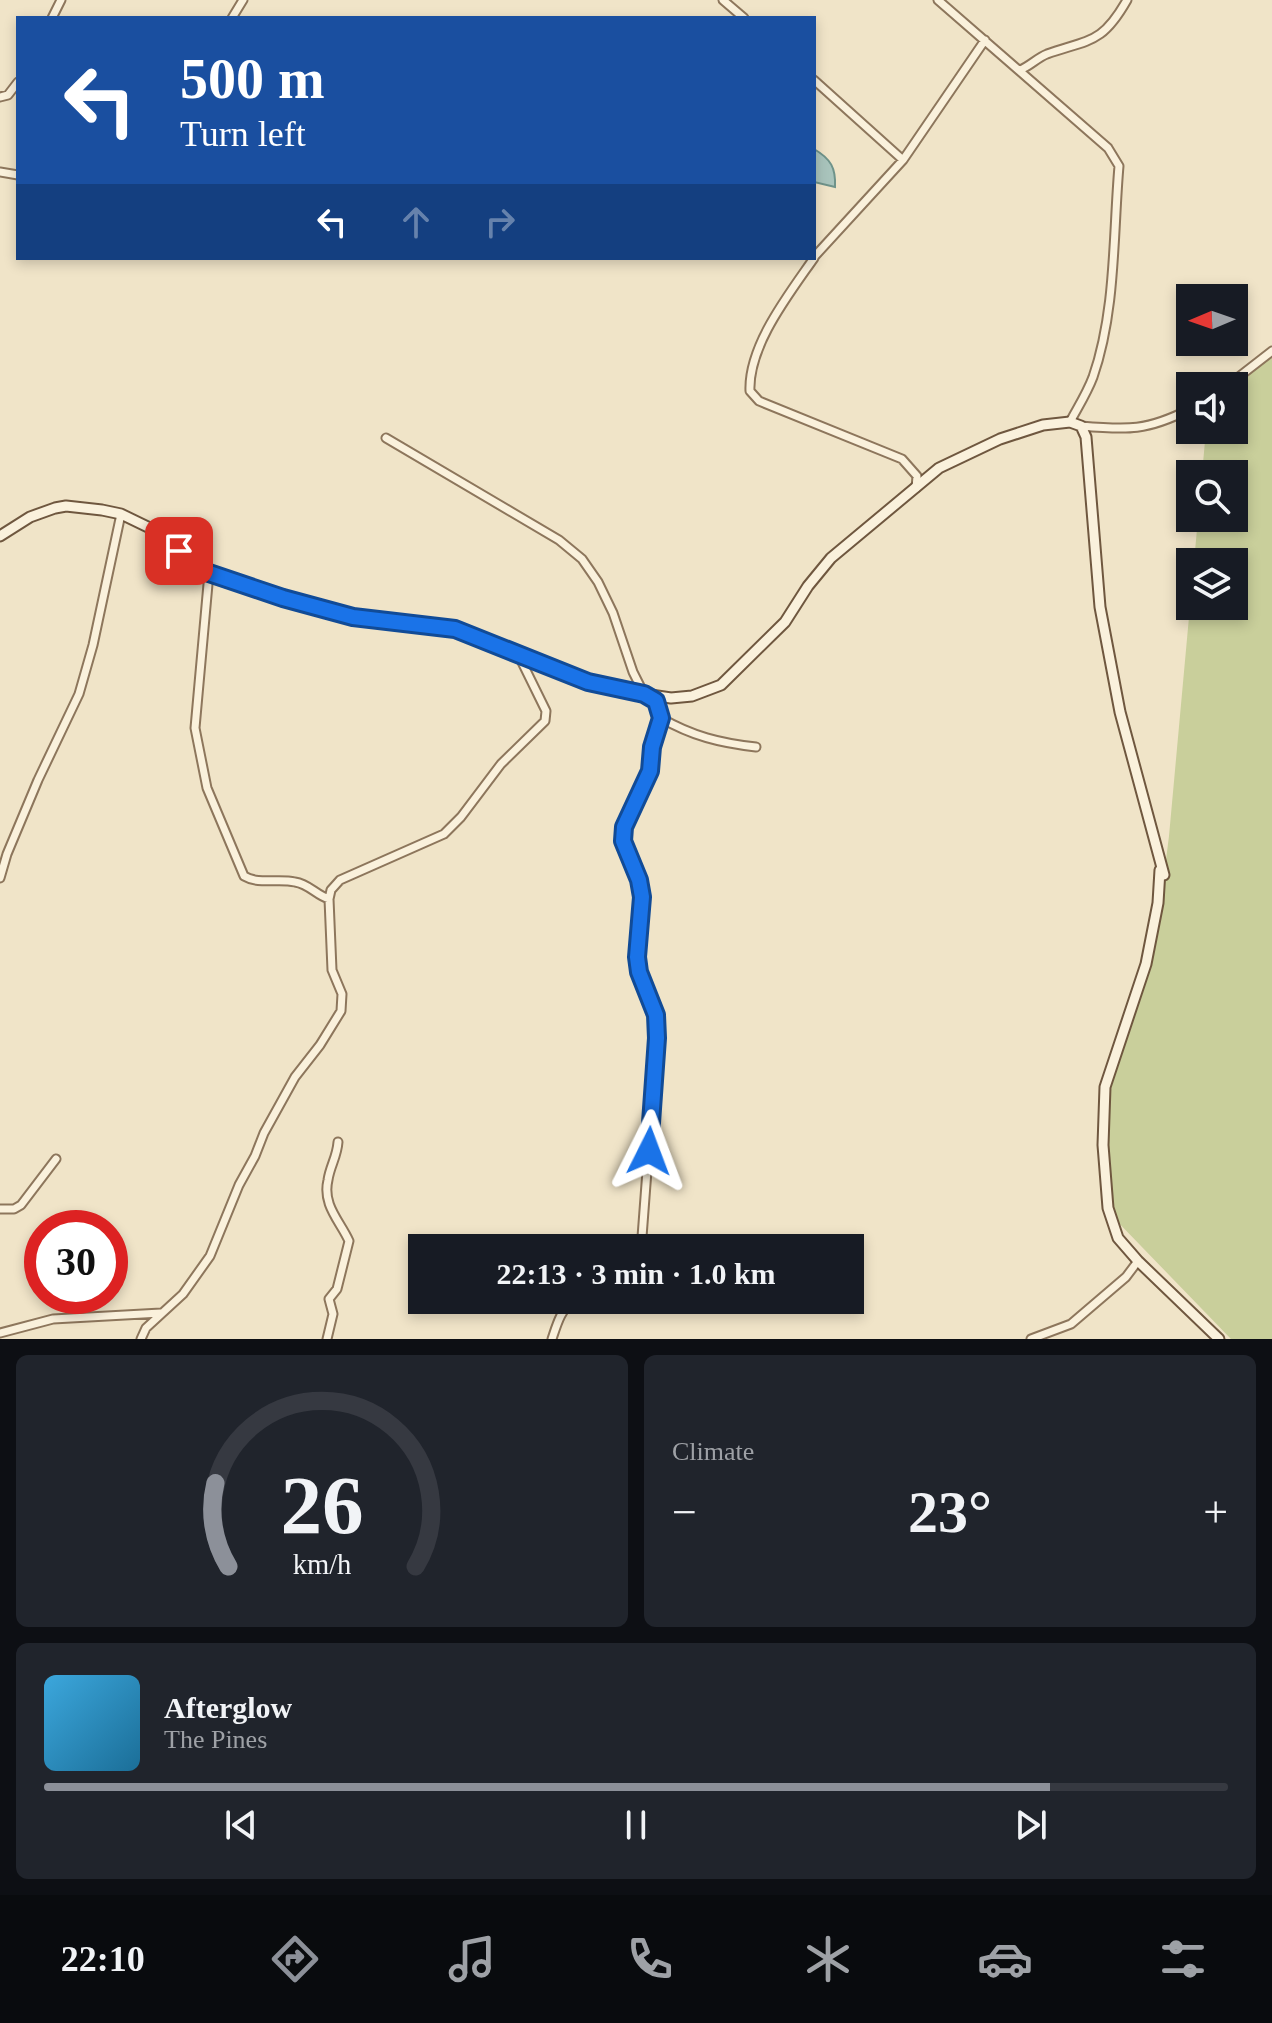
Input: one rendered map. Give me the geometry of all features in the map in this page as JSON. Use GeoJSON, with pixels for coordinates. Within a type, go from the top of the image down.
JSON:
{"type":"FeatureCollection","features":[{"type":"Feature","properties":{"kind":"street"},"geometry":{"type":"LineString","coordinates":[[723,0],[742,16]]}},
{"type":"Feature","properties":{"kind":"street"},"geometry":{"type":"LineString","coordinates":[[938,0],[1108,148],[1119,166],[1101,348],[1092,378],[1070,422]]}},
{"type":"Feature","properties":{"kind":"street"},"geometry":{"type":"LineString","coordinates":[[1020,70],[1042,56],[1094,39],[1118,16],[1127,0]]}},
{"type":"Feature","properties":{"kind":"street"},"geometry":{"type":"LineString","coordinates":[[816,256],[903,160],[985,40]]}},
{"type":"Feature","properties":{"kind":"street"},"geometry":{"type":"LineString","coordinates":[[816,82],[903,160]]}},
{"type":"Feature","properties":{"kind":"street"},"geometry":{"type":"LineString","coordinates":[[0,97],[8,95],[16,85]]}},
{"type":"Feature","properties":{"kind":"street"},"geometry":{"type":"LineString","coordinates":[[813,260],[774,317],[752,371],[750,391],[759,401],[902,459],[917,476],[916,488]]}},
{"type":"Feature","properties":{"kind":"street"},"geometry":{"type":"LineString","coordinates":[[1245,372],[1272,351]]}},
{"type":"Feature","properties":{"kind":"street"},"geometry":{"type":"LineString","coordinates":[[0,536],[30,517],[55,508],[86,508],[121,514],[154,530],[209,573],[283,598],[353,617],[455,629],[588,682],[671,698],[692,696],[721,685],[785,622],[831,558],[939,468],[1000,439],[1043,425],[1070,422],[1081,426],[1133,430],[1176,416]]}},
{"type":"Feature","properties":{"kind":"street"},"geometry":{"type":"LineString","coordinates":[[1081,426],[1086,437],[1100,607],[1120,712],[1164,875]]}},
{"type":"Feature","properties":{"kind":"street"},"geometry":{"type":"LineString","coordinates":[[386,438],[559,540],[582,559],[613,613],[633,672],[644,694],[656,701],[661,718],[652,747],[650,771],[624,827],[623,841],[639,880],[642,914],[637,957],[639,972],[656,1015],[657,1038],[642,1234]]}},
{"type":"Feature","properties":{"kind":"street"},"geometry":{"type":"LineString","coordinates":[[0,878],[1,865],[79,694],[93,645],[121,514]]}},
{"type":"Feature","properties":{"kind":"street"},"geometry":{"type":"LineString","coordinates":[[209,573],[195,728],[207,788],[244,876],[257,881],[298,882],[307,885],[320,897],[329,899]]}},
{"type":"Feature","properties":{"kind":"street"},"geometry":{"type":"LineString","coordinates":[[141,1339],[146,1328],[183,1294],[210,1256],[231,1202],[264,1133],[295,1077],[341,1011],[342,994],[332,970],[331,890],[340,880],[444,834],[461,817],[501,764],[545,721],[546,711],[518,654]]}},
{"type":"Feature","properties":{"kind":"street"},"geometry":{"type":"LineString","coordinates":[[661,718],[697,737],[756,747]]}},
{"type":"Feature","properties":{"kind":"street"},"geometry":{"type":"LineString","coordinates":[[1160,862],[1158,903],[1151,941],[1109,1070],[1103,1105],[1108,1208],[1118,1238],[1219,1339]]}},
{"type":"Feature","properties":{"kind":"street"},"geometry":{"type":"LineString","coordinates":[[327,1339],[333,1314],[329,1299],[337,1289],[349,1241],[332,1213],[327,1191],[329,1175],[337,1158],[338,1142]]}},
{"type":"Feature","properties":{"kind":"street"},"geometry":{"type":"LineString","coordinates":[[0,1209],[14,1209],[21,1205],[56,1159]]}},
{"type":"Feature","properties":{"kind":"street"},"geometry":{"type":"LineString","coordinates":[[1031,1339],[1071,1324],[1126,1277],[1138,1261]]}},
{"type":"Feature","properties":{"kind":"street"},"geometry":{"type":"LineString","coordinates":[[0,1333],[53,1319],[161,1313]]}},
{"type":"Feature","properties":{"kind":"street"},"geometry":{"type":"LineString","coordinates":[[552,1339],[562,1314]]}},
{"type":"Feature","properties":{"kind":"green space"},"geometry":{"type":"Polygon","coordinates":[[[1272,357],[1272,1339],[1231,1339],[1111,1215],[1107,1085],[1155,947],[1169,836],[1189,620],[1248,620],[1248,548],[1195,548],[1197,532],[1248,532],[1248,460],[1203,460],[1205,444],[1248,444],[1248,375],[1272,357]]]}},
{"type":"Feature","properties":{"kind":"water"},"geometry":{"type":"Polygon","coordinates":[[[816,150],[831,165],[835,187],[816,182],[816,150]]]}},
{"type":"Feature","properties":{"kind":"route"},"geometry":{"type":"LineString","coordinates":[[179,551],[209,573],[283,598],[353,617],[455,629],[588,682],[644,694],[656,701],[661,718],[652,747],[650,771],[645,788],[624,827],[623,841],[639,880],[642,897],[637,957],[639,972],[656,1015],[649,1151]]}}]}
